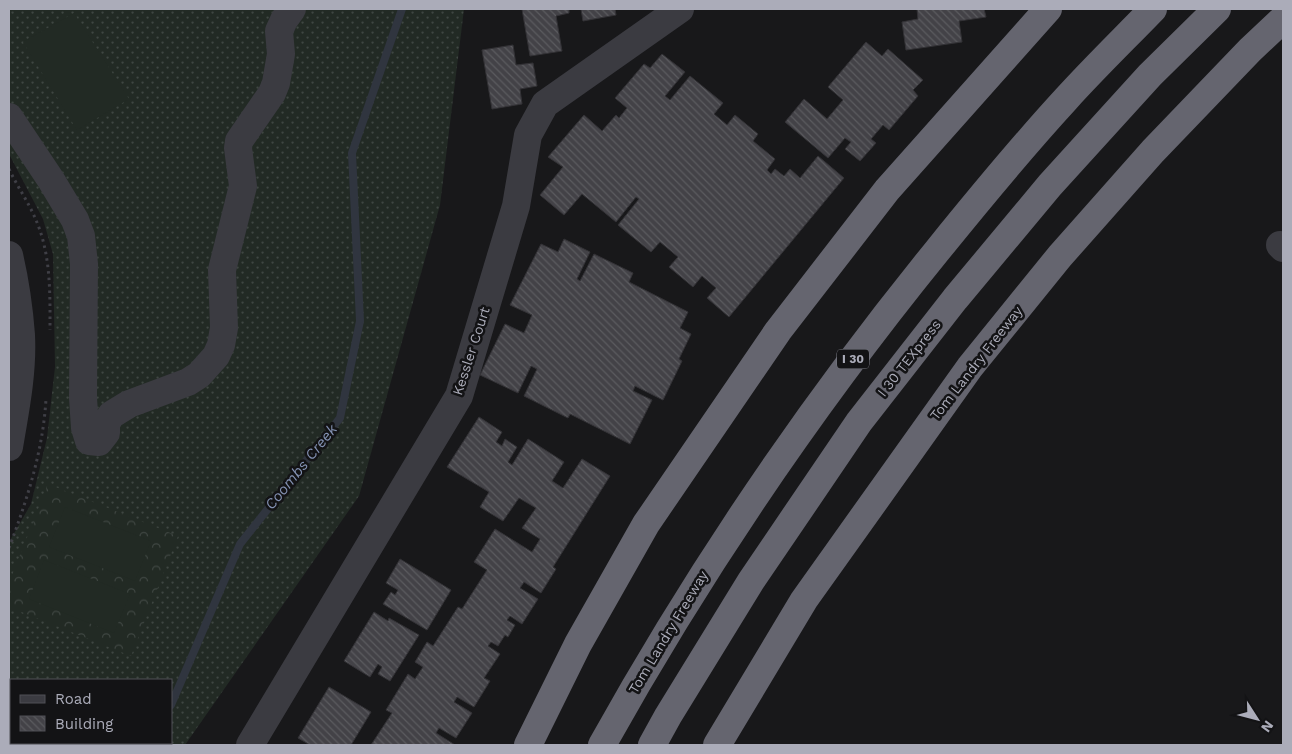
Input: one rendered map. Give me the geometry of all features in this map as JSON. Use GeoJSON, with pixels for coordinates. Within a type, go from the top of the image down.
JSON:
{"type":"FeatureCollection","features":[{"type":"Feature","properties":{"kind":"highway"},"geometry":{"type":"LineString","coordinates":[[528,745],[578,644],[646,524],[778,331],[887,190],[1048,9]]}},
{"type":"Feature","properties":{"kind":"highway","name":"Tom Landry Freeway"},"geometry":{"type":"LineString","coordinates":[[602,745],[643,672],[716,553],[798,432],[884,317],[973,206],[1066,98],[1153,9]]}},
{"type":"Feature","properties":{"kind":"highway","name":"I 30 TEXpress"},"geometry":{"type":"LineString","coordinates":[[652,745],[751,581],[865,414],[955,299],[1050,185],[1150,75],[1217,9]]}},
{"type":"Feature","properties":{"kind":"highway","name":"Tom Landry Freeway"},"geometry":{"type":"LineString","coordinates":[[717,745],[804,600],[970,367],[1060,256],[1153,151],[1250,50],[1283,19]]}},
{"type":"Feature","properties":{"kind":"street"},"geometry":{"type":"LineString","coordinates":[[9,117],[51,180],[75,220],[82,236],[84,264],[82,362],[85,428],[89,441],[99,442],[106,433],[106,424],[111,415],[129,404],[188,382],[199,375],[216,356],[221,345],[224,328],[222,270],[243,186],[238,148],[239,140],[272,92],[276,83],[281,42],[279,31],[292,9]]}},
{"type":"Feature","properties":{"kind":"street","name":"Kessler Court"},"geometry":{"type":"LineString","coordinates":[[250,745],[459,396],[516,206],[528,135],[545,104],[680,9]]}},
{"type":"Feature","properties":{"kind":"street"},"geometry":{"type":"LineString","coordinates":[[9,254],[14,276],[21,336],[18,398],[9,447]]}},
{"type":"Feature","properties":{"kind":"green space"},"geometry":{"type":"Polygon","coordinates":[[[9,9],[464,9],[440,205],[359,496],[185,745],[9,745],[9,542],[31,504],[47,438],[55,367],[53,254],[43,219],[9,154],[9,9]]]}},
{"type":"Feature","properties":{"kind":"green space"},"geometry":{"type":"Polygon","coordinates":[[[74,13],[129,99],[77,130],[23,42],[74,13]]]}},
{"type":"Feature","properties":{"kind":"green space"},"geometry":{"type":"Polygon","coordinates":[[[48,484],[178,536],[131,656],[9,607],[9,583],[48,484]]]}},
{"type":"Feature","properties":{"kind":"green space"},"geometry":{"type":"Polygon","coordinates":[[[65,507],[151,541],[135,581],[49,547],[65,507]]]}},
{"type":"Feature","properties":{"kind":"green space"},"geometry":{"type":"Polygon","coordinates":[[[44,560],[130,594],[114,633],[29,599],[44,560]]]}},
{"type":"Feature","properties":{"kind":"building"},"geometry":{"type":"Polygon","coordinates":[[[522,9],[569,9],[569,13],[556,16],[562,51],[530,56],[522,9]]]}},
{"type":"Feature","properties":{"kind":"building"},"geometry":{"type":"Polygon","coordinates":[[[581,9],[615,9],[616,15],[583,21],[581,9]]]}},
{"type":"Feature","properties":{"kind":"building"},"geometry":{"type":"Polygon","coordinates":[[[917,9],[984,9],[986,17],[959,21],[962,42],[906,50],[902,22],[918,19],[917,9]]]}},
{"type":"Feature","properties":{"kind":"building"},"geometry":{"type":"Polygon","coordinates":[[[866,42],[882,56],[888,49],[923,80],[913,90],[918,96],[889,130],[883,125],[871,139],[876,143],[860,161],[845,149],[851,142],[845,138],[828,158],[785,122],[804,99],[827,119],[843,100],[828,87],[866,42]]]}},
{"type":"Feature","properties":{"kind":"building"},"geometry":{"type":"Polygon","coordinates":[[[513,45],[516,65],[533,63],[537,86],[520,89],[522,104],[492,109],[482,50],[513,45]]]}},
{"type":"Feature","properties":{"kind":"building"},"geometry":{"type":"Polygon","coordinates":[[[662,54],[685,72],[665,96],[670,100],[690,76],[723,103],[714,114],[727,125],[735,115],[758,134],[753,141],[775,159],[767,170],[771,174],[775,169],[784,176],[790,169],[800,178],[818,156],[844,178],[729,317],[707,298],[716,288],[702,276],[693,287],[669,267],[678,257],[660,242],[651,252],[618,225],[639,199],[636,197],[616,222],[582,194],[564,215],[540,195],[563,167],[548,157],[584,115],[602,131],[616,115],[619,118],[627,108],[615,98],[644,64],[650,68],[662,54]]]}},
{"type":"Feature","properties":{"kind":"building"},"geometry":{"type":"Polygon","coordinates":[[[564,239],[590,252],[577,279],[580,281],[594,254],[633,273],[629,282],[688,312],[680,328],[691,334],[679,359],[682,361],[663,400],[635,386],[633,391],[652,400],[630,444],[570,414],[568,418],[524,396],[537,369],[531,366],[518,393],[480,375],[505,324],[524,333],[532,315],[510,305],[541,244],[558,252],[564,239]]]}},
{"type":"Feature","properties":{"kind":"building"},"geometry":{"type":"Polygon","coordinates":[[[479,417],[502,432],[496,442],[502,446],[505,439],[517,447],[508,462],[512,465],[528,439],[564,462],[552,481],[563,488],[582,459],[610,476],[553,567],[556,569],[541,593],[524,582],[520,588],[538,599],[522,624],[510,616],[507,620],[515,625],[508,637],[505,635],[498,646],[491,642],[488,646],[500,654],[484,678],[490,681],[474,707],[457,697],[454,702],[472,713],[456,738],[439,728],[436,733],[455,745],[371,745],[392,713],[386,710],[408,674],[415,679],[423,667],[415,662],[427,642],[433,646],[458,607],[462,609],[487,570],[474,562],[495,529],[532,552],[540,539],[522,528],[536,508],[519,498],[503,521],[480,507],[489,492],[447,467],[479,417]]]}},
{"type":"Feature","properties":{"kind":"building"},"geometry":{"type":"Polygon","coordinates":[[[400,559],[451,590],[427,630],[383,604],[391,592],[395,595],[398,590],[386,583],[400,559]]]}},
{"type":"Feature","properties":{"kind":"building"},"geometry":{"type":"Polygon","coordinates":[[[374,612],[388,621],[389,618],[419,635],[390,681],[378,674],[382,667],[378,664],[370,677],[344,661],[374,612]]]}},
{"type":"Feature","properties":{"kind":"building"},"geometry":{"type":"Polygon","coordinates":[[[329,687],[371,712],[351,745],[310,745],[298,738],[329,687]]]}},
{"type":"Feature","properties":{"kind":"waterway","name":"Coombs Creek"},"geometry":{"type":"LineString","coordinates":[[172,703],[240,544],[340,418],[360,321],[352,153],[402,9]]}}]}
